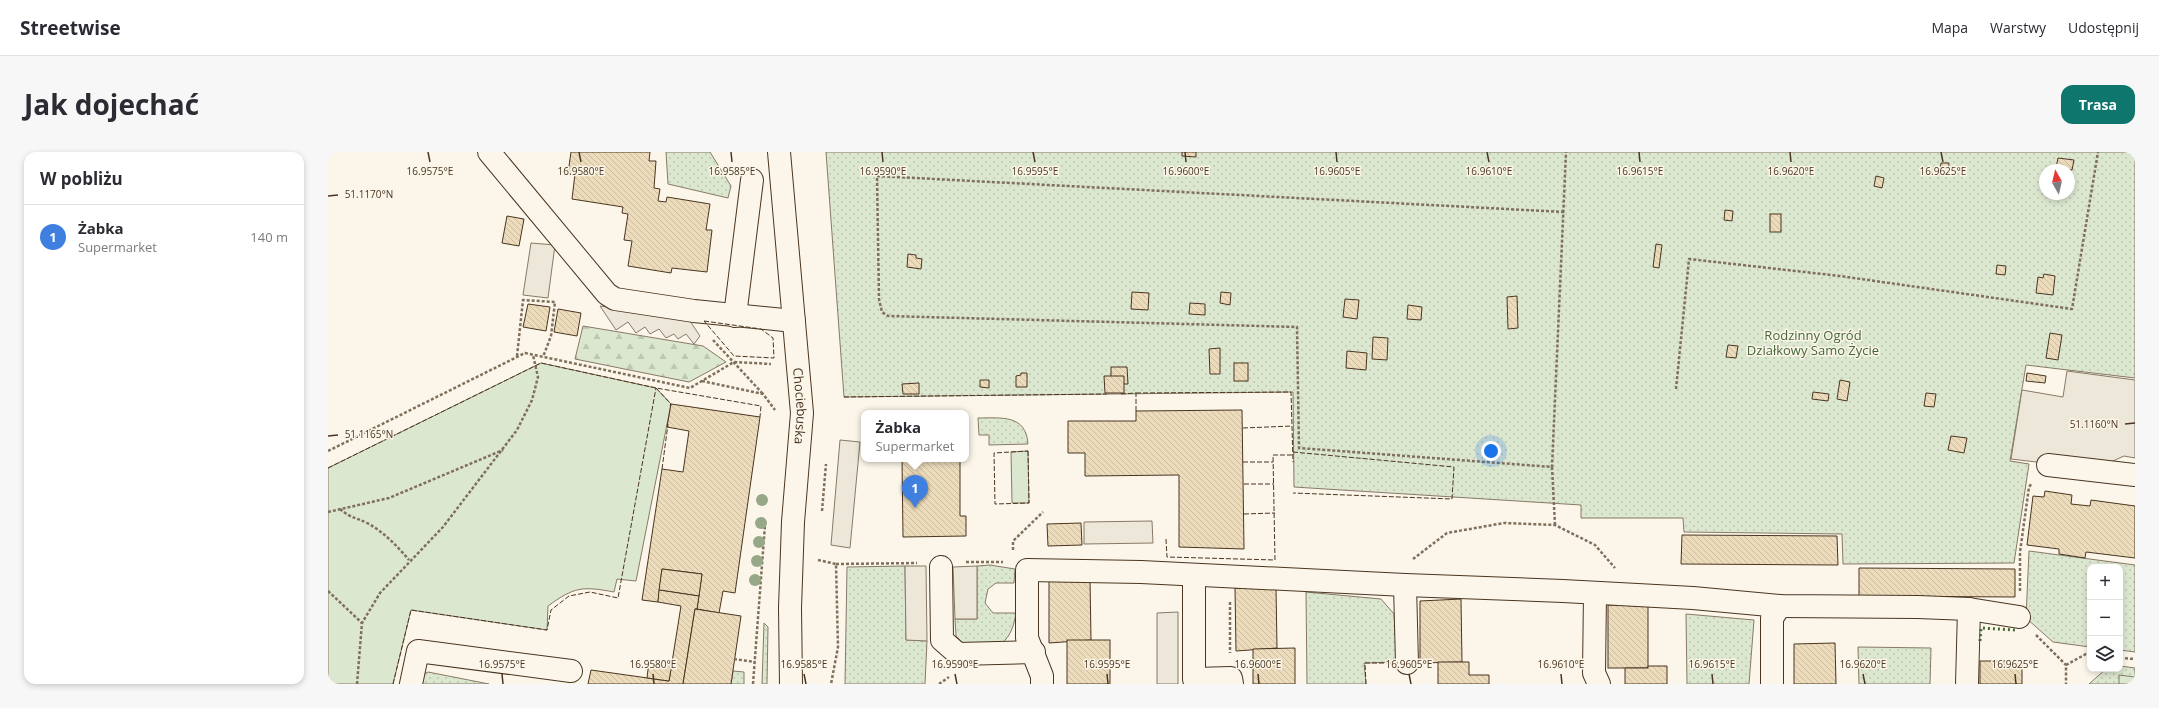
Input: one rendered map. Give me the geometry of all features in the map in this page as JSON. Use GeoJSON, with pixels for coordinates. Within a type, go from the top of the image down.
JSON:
{"type":"FeatureCollection","features":[{"type":"Feature","properties":{"kind":"street"},"geometry":{"type":"LineString","coordinates":[[489,152],[607,294],[615,299],[694,311],[794,321]]}},
{"type":"Feature","properties":{"kind":"street","name":"Chociebuska"},"geometry":{"type":"LineString","coordinates":[[779,152],[802,413],[793,522],[790,608],[791,684]]}},
{"type":"Feature","properties":{"kind":"street"},"geometry":{"type":"LineString","coordinates":[[735,316],[752,180]]}},
{"type":"Feature","properties":{"kind":"street"},"geometry":{"type":"LineString","coordinates":[[2048,465],[2135,476]]}},
{"type":"Feature","properties":{"kind":"street"},"geometry":{"type":"LineString","coordinates":[[941,567],[942,640],[958,654],[1034,652]]}},
{"type":"Feature","properties":{"kind":"street"},"geometry":{"type":"LineString","coordinates":[[1042,684],[1042,676],[1034,652],[1027,638],[1027,570],[1230,576],[1405,586],[1622,594],[1780,606],[1918,607],[1969,610],[2019,617]]}},
{"type":"Feature","properties":{"kind":"street"},"geometry":{"type":"LineString","coordinates":[[1194,575],[1194,678],[1231,678],[1232,684]]}},
{"type":"Feature","properties":{"kind":"street"},"geometry":{"type":"LineString","coordinates":[[1405,586],[1407,663]]}},
{"type":"Feature","properties":{"kind":"street"},"geometry":{"type":"LineString","coordinates":[[1595,593],[1594,673],[1599,684]]}},
{"type":"Feature","properties":{"kind":"street"},"geometry":{"type":"LineString","coordinates":[[1772,684],[1772,618],[1780,606]]}},
{"type":"Feature","properties":{"kind":"street"},"geometry":{"type":"LineString","coordinates":[[1966,684],[1969,610]]}},
{"type":"Feature","properties":{"kind":"street"},"geometry":{"type":"LineString","coordinates":[[411,684],[418,652],[571,671]]}},
{"type":"Feature","properties":{"kind":"path"},"geometry":{"type":"LineString","coordinates":[[1555,525],[1552,467],[1566,152]]}},
{"type":"Feature","properties":{"kind":"path"},"geometry":{"type":"LineString","coordinates":[[1676,389],[1689,259],[1840,276],[2072,310],[2098,152]]}},
{"type":"Feature","properties":{"kind":"path"},"geometry":{"type":"LineString","coordinates":[[1552,467],[1299,448],[1297,327],[888,316],[882,312],[879,299],[877,176],[1564,212]]}},
{"type":"Feature","properties":{"kind":"path"},"geometry":{"type":"LineString","coordinates":[[517,357],[523,300],[555,302],[550,336],[543,357]]}},
{"type":"Feature","properties":{"kind":"path"},"geometry":{"type":"LineString","coordinates":[[694,311],[696,321],[763,394],[777,414],[779,409]]}},
{"type":"Feature","properties":{"kind":"path"},"geometry":{"type":"LineString","coordinates":[[328,451],[525,353],[690,388],[734,362],[772,364]]}},
{"type":"Feature","properties":{"kind":"path"},"geometry":{"type":"LineString","coordinates":[[357,684],[362,623],[380,592],[409,560],[443,527],[517,430],[532,400],[538,377],[533,355]]}},
{"type":"Feature","properties":{"kind":"path"},"geometry":{"type":"LineString","coordinates":[[701,381],[763,394]]}},
{"type":"Feature","properties":{"kind":"path"},"geometry":{"type":"LineString","coordinates":[[328,512],[389,498],[503,450]]}},
{"type":"Feature","properties":{"kind":"path"},"geometry":{"type":"LineString","coordinates":[[2048,465],[2029,487],[2020,552],[2019,617],[2066,665],[2066,684]]}},
{"type":"Feature","properties":{"kind":"path"},"geometry":{"type":"LineString","coordinates":[[339,509],[351,518],[367,523],[399,548],[409,560]]}},
{"type":"Feature","properties":{"kind":"path"},"geometry":{"type":"LineString","coordinates":[[1013,555],[1013,541],[1043,512]]}},
{"type":"Feature","properties":{"kind":"path"},"geometry":{"type":"LineString","coordinates":[[753,684],[765,522]]}},
{"type":"Feature","properties":{"kind":"path"},"geometry":{"type":"LineString","coordinates":[[1405,586],[1409,562],[1447,533],[1504,524],[1555,525],[1595,545],[1619,572],[1622,594]]}},
{"type":"Feature","properties":{"kind":"path"},"geometry":{"type":"LineString","coordinates":[[1230,576],[1230,657],[1236,656]]}},
{"type":"Feature","properties":{"kind":"path"},"geometry":{"type":"LineString","coordinates":[[328,591],[362,623]]}},
{"type":"Feature","properties":{"kind":"path"},"geometry":{"type":"LineString","coordinates":[[2066,665],[2087,654]]}},
{"type":"Feature","properties":{"kind":"path"},"geometry":{"type":"LineString","coordinates":[[2123,658],[2135,659]]}},
{"type":"Feature","properties":{"kind":"path"},"geometry":{"type":"LineString","coordinates":[[734,660],[755,662]]}},
{"type":"Feature","properties":{"kind":"green space"},"geometry":{"type":"Polygon","coordinates":[[[666,152],[710,152],[731,186],[728,198],[668,184],[666,152]]]}},
{"type":"Feature","properties":{"kind":"green space","name":"Rodzinny Ogród Działkowy Samo Życie"},"geometry":{"type":"Polygon","coordinates":[[[826,152],[2135,152],[2135,378],[2026,365],[2010,461],[2029,464],[2014,563],[1843,564],[1842,534],[1684,532],[1683,518],[1581,518],[1581,505],[1294,487],[1293,392],[844,397],[826,152]]]}},
{"type":"Feature","properties":{"kind":"green space"},"geometry":{"type":"Polygon","coordinates":[[[583,326],[703,346],[726,362],[689,382],[575,359],[583,326]]]}},
{"type":"Feature","properties":{"kind":"green space"},"geometry":{"type":"Polygon","coordinates":[[[541,363],[656,388],[671,404],[636,581],[617,579],[614,592],[586,589],[565,595],[548,606],[547,630],[411,610],[393,684],[328,684],[328,468],[541,363]]]}},
{"type":"Feature","properties":{"kind":"green space"},"geometry":{"type":"Polygon","coordinates":[[[978,418],[1003,418],[1017,423],[1023,427],[1028,444],[989,445],[989,435],[979,435],[978,418]]]}},
{"type":"Feature","properties":{"kind":"green space"},"geometry":{"type":"Polygon","coordinates":[[[1028,451],[1029,503],[1012,503],[1011,452],[1028,451]]]}},
{"type":"Feature","properties":{"kind":"green space"},"geometry":{"type":"Polygon","coordinates":[[[2029,551],[2135,565],[2135,652],[2123,650],[2123,564],[2087,564],[2087,647],[2053,642],[2026,618],[2029,551]]]}},
{"type":"Feature","properties":{"kind":"green space"},"geometry":{"type":"Polygon","coordinates":[[[990,565],[1015,569],[1014,583],[996,583],[988,589],[985,603],[993,613],[1016,613],[1013,626],[1010,634],[1001,644],[965,645],[956,636],[955,619],[977,619],[977,566],[990,565]]]}},
{"type":"Feature","properties":{"kind":"green space"},"geometry":{"type":"Polygon","coordinates":[[[905,566],[906,640],[927,641],[925,684],[845,684],[847,567],[905,566]]]}},
{"type":"Feature","properties":{"kind":"green space"},"geometry":{"type":"Polygon","coordinates":[[[1306,592],[1381,599],[1394,614],[1397,662],[1364,663],[1366,684],[1307,684],[1306,592]]]}},
{"type":"Feature","properties":{"kind":"green space"},"geometry":{"type":"Polygon","coordinates":[[[1686,614],[1754,620],[1749,684],[1687,684],[1686,614]]]}},
{"type":"Feature","properties":{"kind":"green space"},"geometry":{"type":"Polygon","coordinates":[[[764,623],[768,627],[767,684],[762,684],[764,623]]]}},
{"type":"Feature","properties":{"kind":"green space"},"geometry":{"type":"Polygon","coordinates":[[[1858,647],[1931,648],[1930,684],[1859,684],[1858,647]]]}},
{"type":"Feature","properties":{"kind":"green space"},"geometry":{"type":"Polygon","coordinates":[[[2123,666],[2135,668],[2135,684],[2089,684],[2103,672],[2123,672],[2123,666]]]}},
{"type":"Feature","properties":{"kind":"green space"},"geometry":{"type":"Polygon","coordinates":[[[733,671],[744,672],[744,684],[731,684],[733,671]]]}},
{"type":"Feature","properties":{"kind":"green space"},"geometry":{"type":"Polygon","coordinates":[[[428,672],[489,684],[416,684],[417,677],[428,672]]]}},
{"type":"Feature","properties":{"kind":"green space"},"geometry":{"type":"Polygon","coordinates":[[[2119,675],[2135,677],[2135,684],[2119,684],[2119,675]]]}},
{"type":"Feature","properties":{"kind":"shaded area"},"geometry":{"type":"Polygon","coordinates":[[[531,243],[555,245],[548,298],[523,295],[531,243]]]}},
{"type":"Feature","properties":{"kind":"shaded area"},"geometry":{"type":"Polygon","coordinates":[[[600,306],[688,318],[700,336],[694,344],[686,334],[678,339],[674,334],[666,338],[659,329],[650,334],[645,327],[636,333],[628,322],[616,330],[600,306]]]}},
{"type":"Feature","properties":{"kind":"shaded area"},"geometry":{"type":"Polygon","coordinates":[[[2067,371],[2135,380],[2135,458],[2124,456],[2095,469],[2011,459],[2022,390],[2063,397],[2067,371]]]}},
{"type":"Feature","properties":{"kind":"shaded area"},"geometry":{"type":"Polygon","coordinates":[[[840,440],[860,442],[850,548],[831,545],[840,440]]]}},
{"type":"Feature","properties":{"kind":"shaded area"},"geometry":{"type":"Polygon","coordinates":[[[1152,521],[1153,543],[1084,544],[1084,522],[1152,521]]]}},
{"type":"Feature","properties":{"kind":"shaded area"},"geometry":{"type":"Polygon","coordinates":[[[905,566],[926,566],[927,641],[906,640],[905,566]]]}},
{"type":"Feature","properties":{"kind":"shaded area"},"geometry":{"type":"Polygon","coordinates":[[[977,566],[977,619],[955,619],[953,567],[977,566]]]}},
{"type":"Feature","properties":{"kind":"shaded area"},"geometry":{"type":"Polygon","coordinates":[[[1178,612],[1178,684],[1157,684],[1157,613],[1178,612]]]}},
{"type":"Feature","properties":{"kind":"building"},"geometry":{"type":"Polygon","coordinates":[[[571,152],[650,152],[649,161],[656,161],[654,188],[660,189],[658,201],[666,202],[667,197],[710,204],[706,230],[712,230],[707,272],[672,268],[671,273],[628,266],[632,241],[624,240],[628,214],[622,213],[623,207],[572,199],[575,174],[568,173],[571,152]]]}},
{"type":"Feature","properties":{"kind":"building"},"geometry":{"type":"Polygon","coordinates":[[[1182,152],[1196,152],[1196,157],[1182,156],[1182,152]]]}},
{"type":"Feature","properties":{"kind":"building"},"geometry":{"type":"Polygon","coordinates":[[[2058,158],[2074,160],[2073,164],[2057,164],[2058,158]]]}},
{"type":"Feature","properties":{"kind":"building"},"geometry":{"type":"Polygon","coordinates":[[[1941,163],[1949,163],[1948,172],[1940,171],[1941,163]]]}},
{"type":"Feature","properties":{"kind":"building"},"geometry":{"type":"Polygon","coordinates":[[[1876,176],[1884,178],[1882,188],[1874,186],[1876,176]]]}},
{"type":"Feature","properties":{"kind":"building"},"geometry":{"type":"Polygon","coordinates":[[[1725,210],[1733,211],[1732,221],[1724,220],[1725,210]]]}},
{"type":"Feature","properties":{"kind":"building"},"geometry":{"type":"Polygon","coordinates":[[[1770,214],[1781,214],[1781,232],[1770,232],[1770,214]]]}},
{"type":"Feature","properties":{"kind":"building"},"geometry":{"type":"Polygon","coordinates":[[[507,216],[524,219],[519,246],[502,243],[507,216]]]}},
{"type":"Feature","properties":{"kind":"building"},"geometry":{"type":"Polygon","coordinates":[[[1656,244],[1662,245],[1659,268],[1653,267],[1656,244]]]}},
{"type":"Feature","properties":{"kind":"building"},"geometry":{"type":"Polygon","coordinates":[[[908,254],[916,255],[916,258],[922,259],[921,269],[907,267],[908,254]]]}},
{"type":"Feature","properties":{"kind":"building"},"geometry":{"type":"Polygon","coordinates":[[[1997,265],[2006,266],[2005,275],[1996,274],[1997,265]]]}},
{"type":"Feature","properties":{"kind":"building"},"geometry":{"type":"Polygon","coordinates":[[[2044,274],[2055,276],[2053,295],[2036,293],[2038,277],[2043,278],[2044,274]]]}},
{"type":"Feature","properties":{"kind":"building"},"geometry":{"type":"Polygon","coordinates":[[[1132,292],[1149,293],[1148,310],[1131,309],[1132,292]]]}},
{"type":"Feature","properties":{"kind":"building"},"geometry":{"type":"Polygon","coordinates":[[[1221,292],[1231,293],[1230,305],[1220,303],[1221,292]]]}},
{"type":"Feature","properties":{"kind":"building"},"geometry":{"type":"Polygon","coordinates":[[[1517,296],[1518,328],[1508,329],[1507,297],[1517,296]]]}},
{"type":"Feature","properties":{"kind":"building"},"geometry":{"type":"Polygon","coordinates":[[[1345,299],[1359,300],[1357,319],[1343,317],[1345,299]]]}},
{"type":"Feature","properties":{"kind":"building"},"geometry":{"type":"Polygon","coordinates":[[[1190,303],[1205,304],[1205,315],[1189,314],[1190,303]]]}},
{"type":"Feature","properties":{"kind":"building"},"geometry":{"type":"Polygon","coordinates":[[[528,304],[550,307],[546,331],[523,327],[528,304]]]}},
{"type":"Feature","properties":{"kind":"building"},"geometry":{"type":"Polygon","coordinates":[[[1408,305],[1422,307],[1421,320],[1407,319],[1408,305]]]}},
{"type":"Feature","properties":{"kind":"building"},"geometry":{"type":"Polygon","coordinates":[[[558,309],[581,313],[577,336],[554,332],[558,309]]]}},
{"type":"Feature","properties":{"kind":"building"},"geometry":{"type":"Polygon","coordinates":[[[2050,333],[2062,335],[2058,360],[2046,358],[2050,333]]]}},
{"type":"Feature","properties":{"kind":"building"},"geometry":{"type":"Polygon","coordinates":[[[1373,337],[1388,338],[1387,360],[1372,359],[1373,337]]]}},
{"type":"Feature","properties":{"kind":"building"},"geometry":{"type":"Polygon","coordinates":[[[1728,345],[1738,346],[1736,358],[1726,357],[1728,345]]]}},
{"type":"Feature","properties":{"kind":"building"},"geometry":{"type":"Polygon","coordinates":[[[1220,348],[1220,374],[1210,374],[1209,349],[1220,348]]]}},
{"type":"Feature","properties":{"kind":"building"},"geometry":{"type":"Polygon","coordinates":[[[1347,351],[1367,353],[1366,370],[1346,368],[1347,351]]]}},
{"type":"Feature","properties":{"kind":"building"},"geometry":{"type":"Polygon","coordinates":[[[1234,363],[1248,363],[1248,381],[1234,381],[1234,363]]]}},
{"type":"Feature","properties":{"kind":"building"},"geometry":{"type":"Polygon","coordinates":[[[1111,367],[1127,367],[1128,384],[1111,384],[1111,367]]]}},
{"type":"Feature","properties":{"kind":"building"},"geometry":{"type":"Polygon","coordinates":[[[1021,373],[1027,373],[1027,387],[1016,387],[1016,376],[1021,375],[1021,373]]]}},
{"type":"Feature","properties":{"kind":"building"},"geometry":{"type":"Polygon","coordinates":[[[2027,373],[2046,376],[2045,383],[2026,381],[2027,373]]]}},
{"type":"Feature","properties":{"kind":"building"},"geometry":{"type":"Polygon","coordinates":[[[1104,376],[1124,376],[1124,393],[1105,393],[1104,376]]]}},
{"type":"Feature","properties":{"kind":"building"},"geometry":{"type":"Polygon","coordinates":[[[980,380],[989,380],[989,388],[980,387],[980,380]]]}},
{"type":"Feature","properties":{"kind":"building"},"geometry":{"type":"Polygon","coordinates":[[[1840,380],[1850,382],[1847,401],[1837,399],[1840,380]]]}},
{"type":"Feature","properties":{"kind":"building"},"geometry":{"type":"Polygon","coordinates":[[[919,383],[919,394],[903,394],[902,384],[919,383]]]}},
{"type":"Feature","properties":{"kind":"building"},"geometry":{"type":"Polygon","coordinates":[[[1813,392],[1829,394],[1828,401],[1812,399],[1813,392]]]}},
{"type":"Feature","properties":{"kind":"building"},"geometry":{"type":"Polygon","coordinates":[[[1926,393],[1936,394],[1934,407],[1924,406],[1926,393]]]}},
{"type":"Feature","properties":{"kind":"building"},"geometry":{"type":"Polygon","coordinates":[[[671,404],[760,417],[735,593],[723,591],[719,613],[697,609],[702,574],[662,569],[658,602],[642,600],[662,469],[683,472],[689,431],[667,427],[671,404]]]}},
{"type":"Feature","properties":{"kind":"building"},"geometry":{"type":"Polygon","coordinates":[[[1242,410],[1244,549],[1179,547],[1179,475],[1085,476],[1085,453],[1068,453],[1068,421],[1136,421],[1136,411],[1242,410]]]}},
{"type":"Feature","properties":{"kind":"building"},"geometry":{"type":"Polygon","coordinates":[[[1951,436],[1967,438],[1964,453],[1948,450],[1951,436]]]}},
{"type":"Feature","properties":{"kind":"building"},"geometry":{"type":"Polygon","coordinates":[[[902,462],[960,462],[960,516],[966,516],[966,536],[903,537],[902,462]]]}},
{"type":"Feature","properties":{"kind":"building"},"geometry":{"type":"Polygon","coordinates":[[[2045,491],[2072,495],[2071,504],[2090,506],[2091,500],[2135,506],[2135,558],[2086,552],[2085,558],[2059,554],[2059,549],[2027,545],[2033,496],[2044,497],[2045,491]]]}},
{"type":"Feature","properties":{"kind":"building"},"geometry":{"type":"Polygon","coordinates":[[[1081,523],[1082,545],[1048,546],[1047,524],[1081,523]]]}},
{"type":"Feature","properties":{"kind":"building"},"geometry":{"type":"Polygon","coordinates":[[[1682,535],[1837,536],[1838,565],[1681,564],[1682,535]]]}},
{"type":"Feature","properties":{"kind":"building"},"geometry":{"type":"Polygon","coordinates":[[[1859,568],[2015,569],[2015,597],[1859,596],[1859,568]]]}},
{"type":"Feature","properties":{"kind":"building"},"geometry":{"type":"Polygon","coordinates":[[[662,569],[702,574],[699,596],[659,590],[662,569]]]}},
{"type":"Feature","properties":{"kind":"building"},"geometry":{"type":"Polygon","coordinates":[[[1090,579],[1091,640],[1049,643],[1049,580],[1090,579]]]}},
{"type":"Feature","properties":{"kind":"building"},"geometry":{"type":"Polygon","coordinates":[[[1235,588],[1276,588],[1277,648],[1236,651],[1235,588]]]}},
{"type":"Feature","properties":{"kind":"building"},"geometry":{"type":"Polygon","coordinates":[[[659,590],[699,596],[697,609],[695,609],[683,684],[588,684],[591,670],[669,681],[681,606],[658,602],[659,590]]]}},
{"type":"Feature","properties":{"kind":"building"},"geometry":{"type":"Polygon","coordinates":[[[1461,599],[1462,662],[1420,663],[1420,601],[1461,599]]]}},
{"type":"Feature","properties":{"kind":"building"},"geometry":{"type":"Polygon","coordinates":[[[1608,605],[1648,605],[1648,668],[1608,668],[1608,605]]]}},
{"type":"Feature","properties":{"kind":"building"},"geometry":{"type":"Polygon","coordinates":[[[695,609],[741,616],[731,684],[683,684],[695,609]]]}},
{"type":"Feature","properties":{"kind":"building"},"geometry":{"type":"Polygon","coordinates":[[[1067,640],[1110,640],[1110,684],[1067,684],[1067,640]]]}},
{"type":"Feature","properties":{"kind":"building"},"geometry":{"type":"Polygon","coordinates":[[[1835,643],[1836,684],[1794,684],[1794,644],[1835,643]]]}},
{"type":"Feature","properties":{"kind":"building"},"geometry":{"type":"Polygon","coordinates":[[[1295,648],[1295,684],[1253,684],[1253,649],[1295,648]]]}},
{"type":"Feature","properties":{"kind":"building"},"geometry":{"type":"Polygon","coordinates":[[[649,661],[672,664],[669,681],[647,678],[649,661]]]}},
{"type":"Feature","properties":{"kind":"building"},"geometry":{"type":"Polygon","coordinates":[[[1980,661],[2022,661],[2022,684],[1980,684],[1980,661]]]}},
{"type":"Feature","properties":{"kind":"building"},"geometry":{"type":"Polygon","coordinates":[[[1438,662],[1469,662],[1469,675],[1489,675],[1489,684],[1438,684],[1438,662]]]}},
{"type":"Feature","properties":{"kind":"building"},"geometry":{"type":"Polygon","coordinates":[[[1648,666],[1667,666],[1667,684],[1625,684],[1625,668],[1648,668],[1648,666]]]}},
{"type":"Feature","properties":{"kind":"hedge"},"geometry":{"type":"LineString","coordinates":[[1980,641],[1981,628],[2015,630]]}},
{"type":"Feature","properties":{"kind":"fence"},"geometry":{"type":"LineString","coordinates":[[704,321],[761,329],[773,338],[774,358],[734,356],[704,321]]}},
{"type":"Feature","properties":{"kind":"fence"},"geometry":{"type":"LineString","coordinates":[[328,468],[541,363],[656,388],[761,406],[760,417]]}},
{"type":"Feature","properties":{"kind":"fence"},"geometry":{"type":"LineString","coordinates":[[656,388],[671,404],[670,406]]}},
{"type":"Feature","properties":{"kind":"fence"},"geometry":{"type":"LineString","coordinates":[[393,684],[411,610],[547,630],[551,610],[569,596],[590,592],[618,598],[656,388]]}},
{"type":"Feature","properties":{"kind":"fence"},"geometry":{"type":"LineString","coordinates":[[1136,393],[1291,392],[1293,462]]}},
{"type":"Feature","properties":{"kind":"fence"},"geometry":{"type":"LineString","coordinates":[[1121,394],[1136,393],[1136,411]]}},
{"type":"Feature","properties":{"kind":"fence"},"geometry":{"type":"LineString","coordinates":[[844,397],[1107,394]]}},
{"type":"Feature","properties":{"kind":"fence"},"geometry":{"type":"LineString","coordinates":[[662,469],[668,424]]}},
{"type":"Feature","properties":{"kind":"fence"},"geometry":{"type":"LineString","coordinates":[[1243,428],[1292,426]]}},
{"type":"Feature","properties":{"kind":"fence"},"geometry":{"type":"LineString","coordinates":[[1028,451],[1029,503],[995,504],[994,453],[1028,451]]}},
{"type":"Feature","properties":{"kind":"fence"},"geometry":{"type":"LineString","coordinates":[[1293,452],[1454,467],[1452,499],[1293,493]]}},
{"type":"Feature","properties":{"kind":"fence"},"geometry":{"type":"LineString","coordinates":[[1166,539],[1167,557],[1275,560],[1273,455],[1293,455]]}},
{"type":"Feature","properties":{"kind":"fence"},"geometry":{"type":"LineString","coordinates":[[1243,462],[1273,462]]}},
{"type":"Feature","properties":{"kind":"fence"},"geometry":{"type":"LineString","coordinates":[[1244,484],[1274,484]]}},
{"type":"Feature","properties":{"kind":"fence"},"geometry":{"type":"LineString","coordinates":[[1244,514],[1275,513]]}},
{"type":"Feature","properties":{"kind":"fence"},"geometry":{"type":"LineString","coordinates":[[1366,684],[1365,663],[1398,663]]}},
{"type":"Feature","properties":{"kind":"place","name":"Żabka"},"geometry":{"type":"Point","coordinates":[915,508]}}]}
